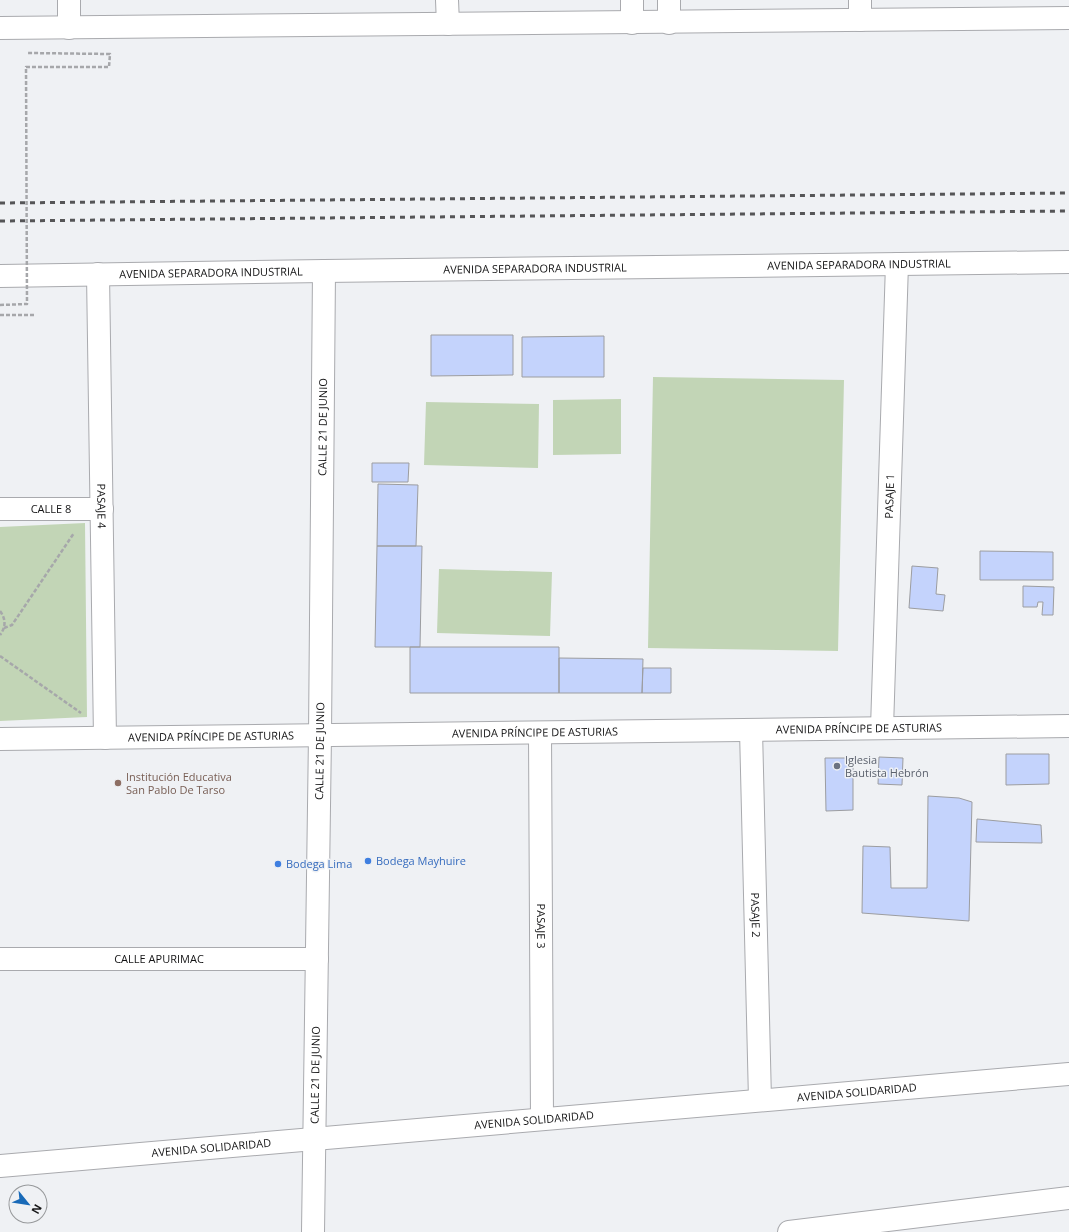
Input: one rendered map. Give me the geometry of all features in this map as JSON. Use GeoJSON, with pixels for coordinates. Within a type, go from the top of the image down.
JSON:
{"type":"FeatureCollection","features":[{"type":"Feature","properties":{"kind":"street"},"geometry":{"type":"LineString","coordinates":[[69,0],[69,28]]}},
{"type":"Feature","properties":{"kind":"street"},"geometry":{"type":"LineString","coordinates":[[447,0],[448,24]]}},
{"type":"Feature","properties":{"kind":"street"},"geometry":{"type":"LineString","coordinates":[[632,0],[632,23]]}},
{"type":"Feature","properties":{"kind":"street"},"geometry":{"type":"LineString","coordinates":[[670,0],[670,23]]}},
{"type":"Feature","properties":{"kind":"street"},"geometry":{"type":"LineString","coordinates":[[0,28],[670,23],[860,10],[1069,18]]}},
{"type":"Feature","properties":{"kind":"street","name":"AVENIDA SEPARADORA INDUSTRIAL"},"geometry":{"type":"LineString","coordinates":[[0,276],[1069,262]]}},
{"type":"Feature","properties":{"kind":"street","name":"PASAJE 1"},"geometry":{"type":"LineString","coordinates":[[882,728],[897,264]]}},
{"type":"Feature","properties":{"kind":"street","name":"CALLE 21 DE JUNIO"},"geometry":{"type":"LineString","coordinates":[[313,1232],[320,735],[324,271]]}},
{"type":"Feature","properties":{"kind":"street","name":"PASAJE 4"},"geometry":{"type":"LineString","coordinates":[[98,274],[105,738]]}},
{"type":"Feature","properties":{"kind":"street","name":"CALLE 8"},"geometry":{"type":"LineString","coordinates":[[0,509],[102,509]]}},
{"type":"Feature","properties":{"kind":"street","name":"AVENIDA PRÍNCIPE DE ASTURIAS"},"geometry":{"type":"LineString","coordinates":[[0,739],[1069,726]]}},
{"type":"Feature","properties":{"kind":"street","name":"PASAJE 2"},"geometry":{"type":"LineString","coordinates":[[750,730],[760,1100]]}},
{"type":"Feature","properties":{"kind":"street","name":"PASAJE 3"},"geometry":{"type":"LineString","coordinates":[[540,733],[542,1119]]}},
{"type":"Feature","properties":{"kind":"street","name":"CALLE APURIMAC"},"geometry":{"type":"LineString","coordinates":[[0,959],[317,959]]}},
{"type":"Feature","properties":{"kind":"street","name":"AVENIDA SOLIDARIDAD"},"geometry":{"type":"LineString","coordinates":[[0,1166],[1069,1074]]}},
{"type":"Feature","properties":{"kind":"street"},"geometry":{"type":"LineString","coordinates":[[789,1232],[1069,1198]]}},
{"type":"Feature","properties":{"kind":"path"},"geometry":{"type":"LineString","coordinates":[[0,305],[27,304],[26,67],[109,67],[110,54],[28,53]]}},
{"type":"Feature","properties":{"kind":"path"},"geometry":{"type":"LineString","coordinates":[[0,315],[36,314]]}},
{"type":"Feature","properties":{"kind":"path"},"geometry":{"type":"LineString","coordinates":[[4,628],[12,625],[76,530],[77,538]]}},
{"type":"Feature","properties":{"kind":"path"},"geometry":{"type":"LineString","coordinates":[[0,611],[5,622],[4,628],[0,635]]}},
{"type":"Feature","properties":{"kind":"path"},"geometry":{"type":"LineString","coordinates":[[0,656],[80,712],[105,738]]}},
{"type":"Feature","properties":{"kind":"path"},"geometry":{"type":"LineString","coordinates":[[80,704],[80,712]]}},
{"type":"Feature","properties":{"kind":"path"},"geometry":{"type":"LineString","coordinates":[[73,712],[80,712]]}},
{"type":"Feature","properties":{"kind":"green space"},"geometry":{"type":"Polygon","coordinates":[[[653,377],[844,380],[838,651],[648,648],[653,377]]]}},
{"type":"Feature","properties":{"kind":"green space"},"geometry":{"type":"Polygon","coordinates":[[[621,399],[621,454],[553,455],[553,400],[621,399]]]}},
{"type":"Feature","properties":{"kind":"green space"},"geometry":{"type":"Polygon","coordinates":[[[426,402],[539,404],[538,468],[424,465],[426,402]]]}},
{"type":"Feature","properties":{"kind":"green space"},"geometry":{"type":"Polygon","coordinates":[[[85,523],[87,717],[0,721],[0,527],[85,523]]]}},
{"type":"Feature","properties":{"kind":"green space"},"geometry":{"type":"Polygon","coordinates":[[[439,569],[552,572],[550,636],[437,633],[439,569]]]}},
{"type":"Feature","properties":{"kind":"building"},"geometry":{"type":"Polygon","coordinates":[[[431,335],[513,335],[513,375],[431,376],[431,335]]]}},
{"type":"Feature","properties":{"kind":"building"},"geometry":{"type":"Polygon","coordinates":[[[604,336],[604,377],[522,377],[522,337],[604,336]]]}},
{"type":"Feature","properties":{"kind":"building"},"geometry":{"type":"Polygon","coordinates":[[[372,463],[409,463],[408,482],[372,482],[372,463]]]}},
{"type":"Feature","properties":{"kind":"building"},"geometry":{"type":"Polygon","coordinates":[[[378,484],[418,485],[416,546],[377,546],[378,484]]]}},
{"type":"Feature","properties":{"kind":"building"},"geometry":{"type":"Polygon","coordinates":[[[377,546],[422,546],[420,647],[375,647],[377,546]]]}},
{"type":"Feature","properties":{"kind":"building"},"geometry":{"type":"Polygon","coordinates":[[[980,551],[1053,552],[1053,580],[980,580],[980,551]]]}},
{"type":"Feature","properties":{"kind":"building"},"geometry":{"type":"Polygon","coordinates":[[[912,566],[938,568],[936,594],[945,595],[943,611],[909,608],[912,566]]]}},
{"type":"Feature","properties":{"kind":"building"},"geometry":{"type":"Polygon","coordinates":[[[1023,586],[1054,587],[1053,615],[1042,615],[1043,602],[1038,602],[1037,607],[1023,607],[1023,586]]]}},
{"type":"Feature","properties":{"kind":"building"},"geometry":{"type":"Polygon","coordinates":[[[410,647],[559,647],[559,693],[410,693],[410,647]]]}},
{"type":"Feature","properties":{"kind":"building"},"geometry":{"type":"Polygon","coordinates":[[[559,658],[643,659],[642,693],[559,693],[559,658]]]}},
{"type":"Feature","properties":{"kind":"building"},"geometry":{"type":"Polygon","coordinates":[[[643,668],[671,668],[671,693],[642,693],[643,668]]]}},
{"type":"Feature","properties":{"kind":"building"},"geometry":{"type":"Polygon","coordinates":[[[1006,754],[1049,754],[1049,784],[1006,785],[1006,754]]]}},
{"type":"Feature","properties":{"kind":"building"},"geometry":{"type":"Polygon","coordinates":[[[879,757],[903,758],[902,785],[878,784],[879,757]]]}},
{"type":"Feature","properties":{"kind":"building"},"geometry":{"type":"Polygon","coordinates":[[[825,758],[853,758],[853,810],[826,811],[825,758]]]}},
{"type":"Feature","properties":{"kind":"building"},"geometry":{"type":"Polygon","coordinates":[[[928,796],[959,798],[972,802],[969,921],[862,913],[863,846],[890,847],[891,888],[927,888],[928,796]]]}},
{"type":"Feature","properties":{"kind":"building"},"geometry":{"type":"Polygon","coordinates":[[[977,819],[1041,825],[1042,843],[976,842],[977,819]]]}},
{"type":"Feature","properties":{"kind":"railway"},"geometry":{"type":"LineString","coordinates":[[0,203],[1069,193]]}},
{"type":"Feature","properties":{"kind":"railway"},"geometry":{"type":"LineString","coordinates":[[0,221],[1069,211]]}},
{"type":"Feature","properties":{"kind":"place","name":"Iglesia Bautista Hebrón"},"geometry":{"type":"Point","coordinates":[837,766]}},
{"type":"Feature","properties":{"kind":"place","name":"Institución Educativa San Pablo De Tarso"},"geometry":{"type":"Point","coordinates":[118,783]}},
{"type":"Feature","properties":{"kind":"place","name":"Bodega Mayhuire"},"geometry":{"type":"Point","coordinates":[368,861]}},
{"type":"Feature","properties":{"kind":"place","name":"Bodega Lima"},"geometry":{"type":"Point","coordinates":[278,864]}}]}
